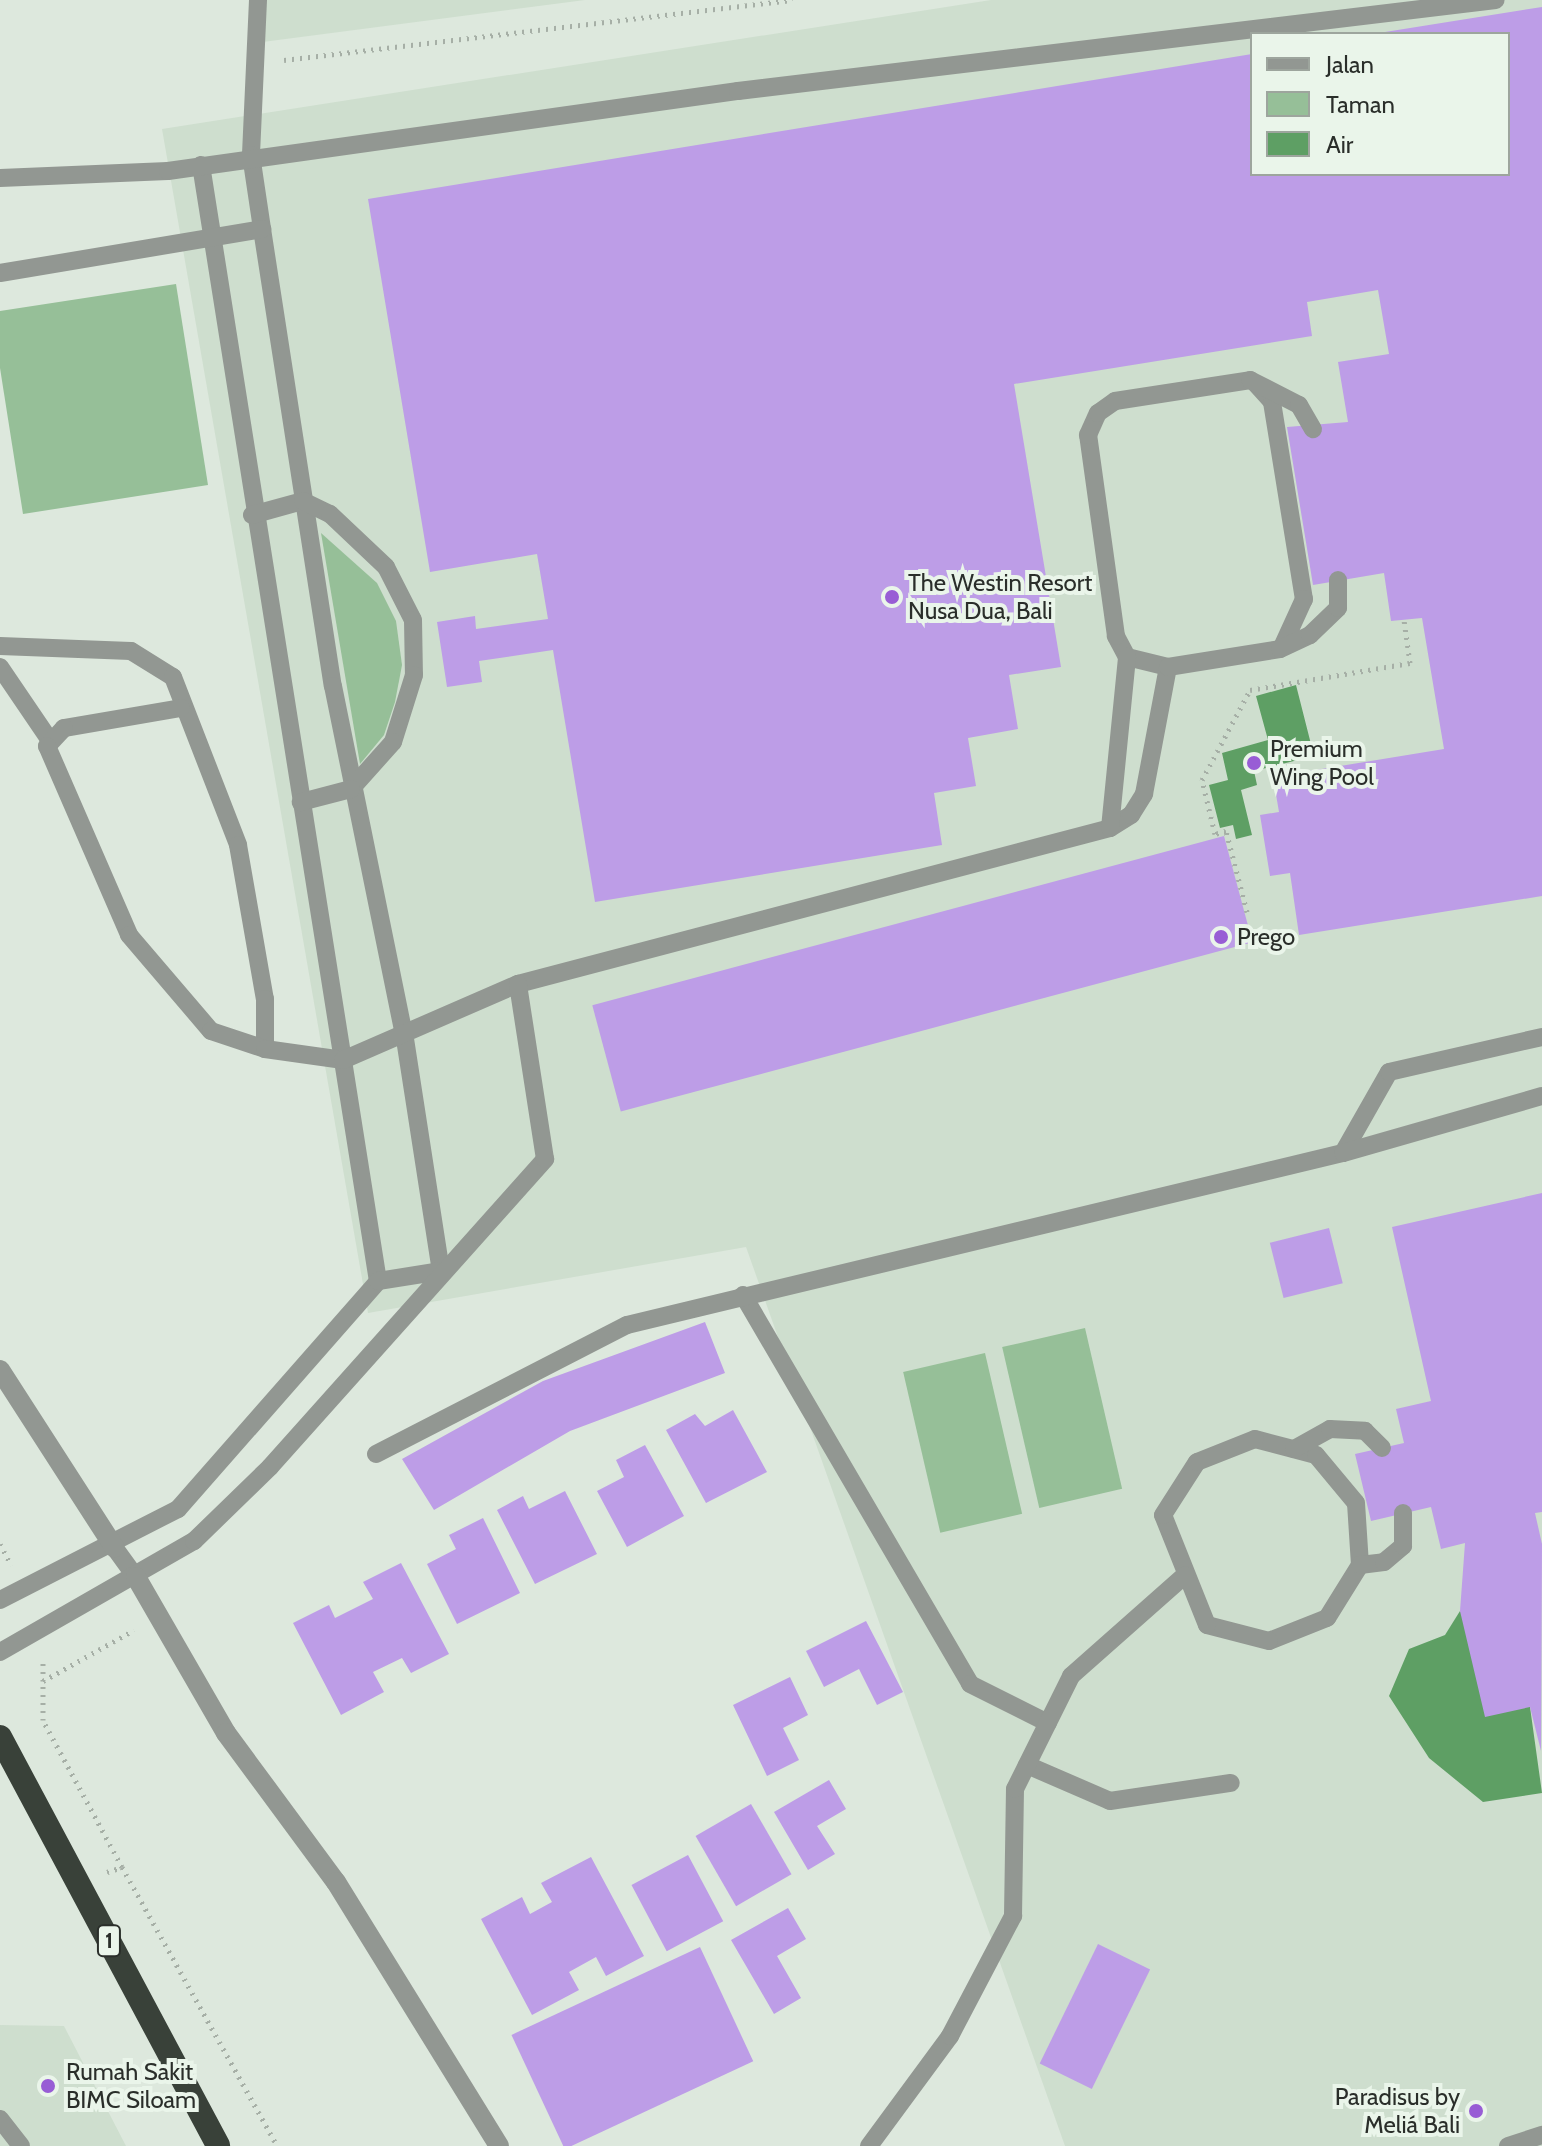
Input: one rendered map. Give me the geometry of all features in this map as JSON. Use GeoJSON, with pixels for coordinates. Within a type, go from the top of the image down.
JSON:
{"type":"FeatureCollection","features":[{"type":"Feature","properties":{"kind":"highway","name":"1"},"geometry":{"type":"LineString","coordinates":[[0,1737],[218,2146]]}},
{"type":"Feature","properties":{"kind":"street"},"geometry":{"type":"LineString","coordinates":[[0,1370],[114,1547]]}},
{"type":"Feature","properties":{"kind":"street"},"geometry":{"type":"LineString","coordinates":[[136,1577],[226,1733],[336,1882],[499,2146]]}},
{"type":"Feature","properties":{"kind":"lane"},"geometry":{"type":"LineString","coordinates":[[258,0],[259,63],[251,155],[303,501],[351,789],[405,1039],[441,1271]]}},
{"type":"Feature","properties":{"kind":"lane"},"geometry":{"type":"LineString","coordinates":[[0,178],[201,165],[251,155],[1496,0]]}},
{"type":"Feature","properties":{"kind":"lane"},"geometry":{"type":"LineString","coordinates":[[201,165],[252,515],[378,1281]]}},
{"type":"Feature","properties":{"kind":"lane"},"geometry":{"type":"LineString","coordinates":[[0,273],[262,229]]}},
{"type":"Feature","properties":{"kind":"lane"},"geometry":{"type":"LineString","coordinates":[[1250,380],[1272,402],[1304,599],[1292,637],[1280,649]]}},
{"type":"Feature","properties":{"kind":"lane"},"geometry":{"type":"LineString","coordinates":[[1110,828],[1127,657],[1116,636],[1088,435],[1115,401],[1250,380],[1299,405],[1313,429]]}},
{"type":"Feature","properties":{"kind":"lane"},"geometry":{"type":"LineString","coordinates":[[252,515],[303,501],[330,514],[386,567],[413,620],[414,675],[393,742],[351,789],[301,802]]}},
{"type":"Feature","properties":{"kind":"lane"},"geometry":{"type":"LineString","coordinates":[[1127,657],[1168,667],[1280,649],[1310,635],[1338,608],[1338,580]]}},
{"type":"Feature","properties":{"kind":"lane"},"geometry":{"type":"LineString","coordinates":[[0,646],[131,651],[173,677],[181,708],[238,845],[265,999],[265,1049]]}},
{"type":"Feature","properties":{"kind":"lane"},"geometry":{"type":"LineString","coordinates":[[0,667],[49,739],[47,754],[129,935],[211,1031],[265,1049],[343,1060],[405,1039],[437,1017],[518,984],[1110,828],[1144,794],[1168,667]]}},
{"type":"Feature","properties":{"kind":"lane"},"geometry":{"type":"LineString","coordinates":[[49,739],[64,728],[181,708]]}},
{"type":"Feature","properties":{"kind":"lane"},"geometry":{"type":"LineString","coordinates":[[0,1652],[136,1577],[194,1541],[270,1467],[441,1271],[545,1159],[518,984]]}},
{"type":"Feature","properties":{"kind":"lane"},"geometry":{"type":"LineString","coordinates":[[1343,1153],[1389,1072],[1542,1037]]}},
{"type":"Feature","properties":{"kind":"lane"},"geometry":{"type":"LineString","coordinates":[[376,1454],[627,1325],[1343,1153],[1542,1096]]}},
{"type":"Feature","properties":{"kind":"lane"},"geometry":{"type":"LineString","coordinates":[[0,1600],[114,1547],[189,1498],[378,1281],[441,1271]]}},
{"type":"Feature","properties":{"kind":"lane"},"geometry":{"type":"LineString","coordinates":[[743,1295],[970,1684],[1048,1723]]}},
{"type":"Feature","properties":{"kind":"lane"},"geometry":{"type":"LineString","coordinates":[[1294,1449],[1330,1429],[1365,1431],[1382,1448]]}},
{"type":"Feature","properties":{"kind":"lane"},"geometry":{"type":"LineString","coordinates":[[1255,1439],[1294,1449],[1316,1455],[1356,1503],[1360,1565],[1327,1618],[1269,1641],[1207,1625],[1163,1515],[1197,1462],[1255,1439]]}},
{"type":"Feature","properties":{"kind":"lane"},"geometry":{"type":"LineString","coordinates":[[1360,1565],[1384,1562],[1403,1546],[1403,1513]]}},
{"type":"Feature","properties":{"kind":"lane"},"geometry":{"type":"LineString","coordinates":[[114,1547],[136,1577]]}},
{"type":"Feature","properties":{"kind":"lane"},"geometry":{"type":"LineString","coordinates":[[869,2146],[950,2036],[1013,1916],[1015,1789],[1071,1676],[1185,1575]]}},
{"type":"Feature","properties":{"kind":"lane"},"geometry":{"type":"LineString","coordinates":[[1027,1765],[1110,1801],[1231,1783]]}},
{"type":"Feature","properties":{"kind":"lane"},"geometry":{"type":"LineString","coordinates":[[0,2119],[21,2146]]}},
{"type":"Feature","properties":{"kind":"lane"},"geometry":{"type":"LineString","coordinates":[[1508,2146],[1542,2135]]}},
{"type":"Feature","properties":{"kind":"path"},"geometry":{"type":"LineString","coordinates":[[259,63],[792,0]]}},
{"type":"Feature","properties":{"kind":"path"},"geometry":{"type":"LineString","coordinates":[[1247,912],[1226,831],[1215,834],[1202,780],[1250,690],[1410,663],[1404,620]]}},
{"type":"Feature","properties":{"kind":"path"},"geometry":{"type":"LineString","coordinates":[[159,1615],[43,1681],[43,1720],[277,2146]]}},
{"type":"Feature","properties":{"kind":"path"},"geometry":{"type":"LineString","coordinates":[[79,1883],[122,1867]]}},
{"type":"Feature","properties":{"kind":"shaded area"},"geometry":{"type":"Polygon","coordinates":[[[249,0],[585,0],[255,43],[249,0]]]}},
{"type":"Feature","properties":{"kind":"shaded area","name":"The Westin Resort Nusa Dua, Bali"},"geometry":{"type":"Polygon","coordinates":[[[991,0],[1542,0],[1542,2146],[1065,2146],[746,1247],[368,1313],[162,129],[991,0]]]}},
{"type":"Feature","properties":{"kind":"shaded area","name":"Rumah Sakit BIMC Siloam"},"geometry":{"type":"Polygon","coordinates":[[[0,2025],[64,2026],[126,2146],[0,2146],[0,2025]]]}},
{"type":"Feature","properties":{"kind":"green space"},"geometry":{"type":"Polygon","coordinates":[[[176,284],[208,485],[23,514],[0,368],[0,311],[176,284]]]}},
{"type":"Feature","properties":{"kind":"green space"},"geometry":{"type":"Polygon","coordinates":[[[321,533],[377,583],[396,621],[402,665],[395,702],[384,735],[360,764],[321,533]]]}},
{"type":"Feature","properties":{"kind":"green space"},"geometry":{"type":"Polygon","coordinates":[[[1085,1328],[1122,1489],[1039,1508],[1002,1347],[1085,1328]]]}},
{"type":"Feature","properties":{"kind":"green space"},"geometry":{"type":"Polygon","coordinates":[[[985,1353],[1022,1514],[940,1533],[903,1372],[985,1353]]]}},
{"type":"Feature","properties":{"kind":"water","name":"Premium Wing Pool"},"geometry":{"type":"Polygon","coordinates":[[[1296,685],[1314,756],[1254,771],[1257,785],[1241,790],[1252,835],[1236,839],[1233,825],[1220,828],[1209,785],[1228,780],[1222,753],[1268,740],[1256,696],[1296,685]]]}},
{"type":"Feature","properties":{"kind":"water"},"geometry":{"type":"Polygon","coordinates":[[[1460,1611],[1530,1707],[1542,1793],[1483,1802],[1429,1758],[1389,1696],[1409,1649],[1445,1635],[1460,1611]]]}},
{"type":"Feature","properties":{"kind":"building"},"geometry":{"type":"Polygon","coordinates":[[[1542,7],[1542,896],[1299,935],[1290,873],[1270,876],[1260,815],[1279,812],[1273,777],[1444,749],[1422,618],[1391,621],[1384,573],[1313,585],[1287,427],[1348,422],[1338,362],[1389,354],[1378,290],[1307,302],[1312,336],[1014,384],[1061,667],[1009,675],[1018,729],[968,738],[976,786],[934,793],[942,845],[595,902],[553,650],[479,661],[482,682],[447,687],[437,622],[475,616],[476,629],[548,619],[537,554],[430,572],[368,199],[1250,54],[1250,176],[1510,176],[1510,32],[1385,32],[1542,7]]]}},
{"type":"Feature","properties":{"kind":"building"},"geometry":{"type":"Polygon","coordinates":[[[1224,836],[1252,942],[621,1112],[592,1005],[1224,836]]]}},
{"type":"Feature","properties":{"kind":"building"},"geometry":{"type":"Polygon","coordinates":[[[1542,1193],[1542,1512],[1535,1513],[1542,1544],[1541,1751],[1530,1707],[1485,1717],[1460,1611],[1465,1543],[1441,1549],[1431,1507],[1371,1521],[1355,1454],[1404,1443],[1396,1409],[1431,1401],[1392,1227],[1542,1193]]]}},
{"type":"Feature","properties":{"kind":"building"},"geometry":{"type":"Polygon","coordinates":[[[1329,1228],[1343,1283],[1284,1298],[1270,1243],[1329,1228]]]}},
{"type":"Feature","properties":{"kind":"building"},"geometry":{"type":"Polygon","coordinates":[[[705,1322],[725,1373],[570,1431],[434,1510],[402,1459],[543,1381],[705,1322]]]}},
{"type":"Feature","properties":{"kind":"building"},"geometry":{"type":"Polygon","coordinates":[[[733,1410],[767,1472],[706,1503],[666,1430],[695,1414],[705,1426],[733,1410]]]}},
{"type":"Feature","properties":{"kind":"building"},"geometry":{"type":"Polygon","coordinates":[[[645,1445],[684,1516],[627,1547],[597,1491],[624,1477],[616,1460],[645,1445]]]}},
{"type":"Feature","properties":{"kind":"building"},"geometry":{"type":"Polygon","coordinates":[[[565,1491],[597,1554],[535,1584],[497,1510],[523,1496],[529,1509],[565,1491]]]}},
{"type":"Feature","properties":{"kind":"building"},"geometry":{"type":"Polygon","coordinates":[[[483,1518],[520,1593],[457,1624],[427,1564],[456,1549],[449,1535],[483,1518]]]}},
{"type":"Feature","properties":{"kind":"building"},"geometry":{"type":"Polygon","coordinates":[[[401,1563],[449,1654],[411,1673],[402,1658],[373,1672],[384,1692],[341,1715],[293,1623],[329,1605],[335,1618],[373,1599],[363,1582],[401,1563]]]}},
{"type":"Feature","properties":{"kind":"building"},"geometry":{"type":"Polygon","coordinates":[[[866,1621],[903,1692],[877,1705],[859,1669],[824,1687],[806,1651],[866,1621]]]}},
{"type":"Feature","properties":{"kind":"building"},"geometry":{"type":"Polygon","coordinates":[[[790,1677],[808,1715],[783,1728],[799,1760],[767,1776],[733,1705],[790,1677]]]}},
{"type":"Feature","properties":{"kind":"building"},"geometry":{"type":"Polygon","coordinates":[[[829,1780],[846,1809],[817,1826],[835,1854],[808,1870],[774,1812],[829,1780]]]}},
{"type":"Feature","properties":{"kind":"building"},"geometry":{"type":"Polygon","coordinates":[[[751,1804],[792,1874],[736,1906],[696,1836],[751,1804]]]}},
{"type":"Feature","properties":{"kind":"building"},"geometry":{"type":"Polygon","coordinates":[[[688,1855],[723,1921],[667,1951],[631,1885],[688,1855]]]}},
{"type":"Feature","properties":{"kind":"building"},"geometry":{"type":"Polygon","coordinates":[[[591,1857],[644,1956],[606,1976],[596,1957],[569,1972],[579,1990],[532,2015],[481,1919],[522,1897],[530,1914],[552,1902],[541,1883],[591,1857]]]}},
{"type":"Feature","properties":{"kind":"building"},"geometry":{"type":"Polygon","coordinates":[[[788,1908],[806,1939],[777,1956],[801,1998],[774,2014],[731,1940],[788,1908]]]}},
{"type":"Feature","properties":{"kind":"building"},"geometry":{"type":"Polygon","coordinates":[[[1098,1944],[1150,1969],[1092,2089],[1040,2064],[1098,1944]]]}},
{"type":"Feature","properties":{"kind":"building"},"geometry":{"type":"Polygon","coordinates":[[[700,1947],[753,2061],[571,2146],[563,2146],[511,2035],[700,1947]]]}},
{"type":"Feature","properties":{"kind":"place","name":"The Westin Resort Nusa Dua, Bali"},"geometry":{"type":"Point","coordinates":[892,597]}},
{"type":"Feature","properties":{"kind":"place","name":"Premium Wing Pool"},"geometry":{"type":"Point","coordinates":[1254,763]}},
{"type":"Feature","properties":{"kind":"place","name":"Prego"},"geometry":{"type":"Point","coordinates":[1221,937]}},
{"type":"Feature","properties":{"kind":"place","name":"Rumah Sakit BIMC Siloam"},"geometry":{"type":"Point","coordinates":[48,2086]}},
{"type":"Feature","properties":{"kind":"place","name":"Paradisus by Meliá Bali"},"geometry":{"type":"Point","coordinates":[1476,2111]}}]}
